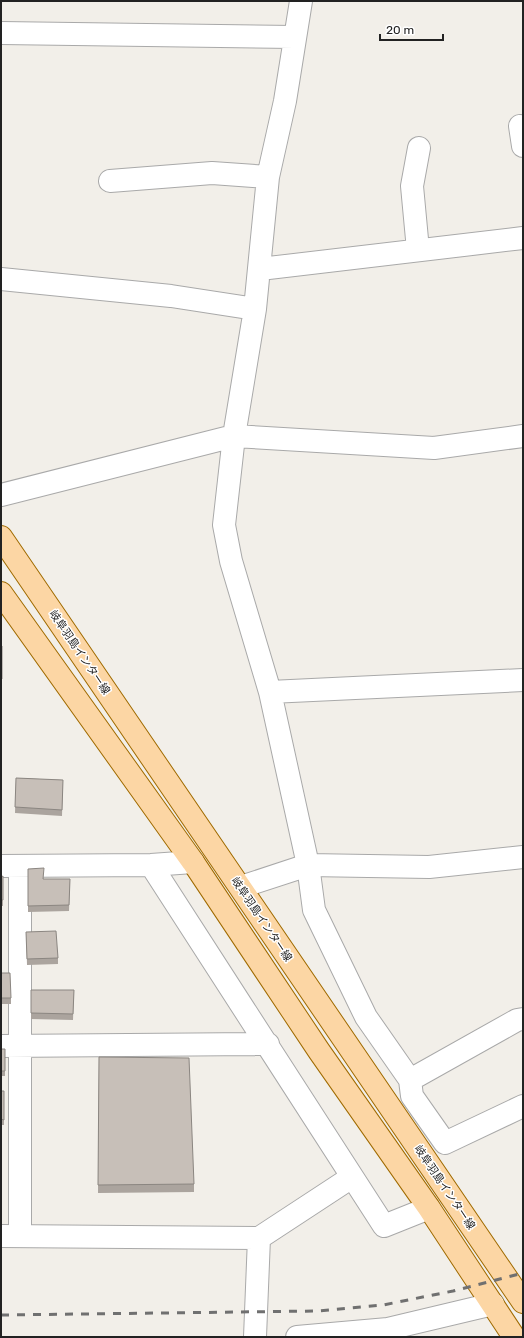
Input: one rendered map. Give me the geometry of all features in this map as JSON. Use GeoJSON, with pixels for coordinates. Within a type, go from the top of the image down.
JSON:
{"type":"FeatureCollection","features":[{"type":"Feature","properties":{"kind":"main road","name":"岐阜羽島インター線"},"geometry":{"type":"LineString","coordinates":[[1,537],[241,887],[340,1036],[522,1298]]}},
{"type":"Feature","properties":{"kind":"main road"},"geometry":{"type":"LineString","coordinates":[[1,593],[193,862],[319,1051],[429,1208],[514,1337]]}},
{"type":"Feature","properties":{"kind":"street"},"geometry":{"type":"LineString","coordinates":[[301,1],[294,36],[285,101],[268,177],[255,309],[234,436],[224,525],[231,561],[270,692],[308,865],[314,910],[366,1016],[410,1080],[412,1096],[445,1143],[523,1106]]}},
{"type":"Feature","properties":{"kind":"street"},"geometry":{"type":"LineString","coordinates":[[1,33],[294,36]]}},
{"type":"Feature","properties":{"kind":"street"},"geometry":{"type":"LineString","coordinates":[[418,148],[412,186],[418,250]]}},
{"type":"Feature","properties":{"kind":"street"},"geometry":{"type":"LineString","coordinates":[[110,181],[212,173],[268,177]]}},
{"type":"Feature","properties":{"kind":"street"},"geometry":{"type":"LineString","coordinates":[[260,269],[523,238]]}},
{"type":"Feature","properties":{"kind":"street"},"geometry":{"type":"LineString","coordinates":[[1,279],[171,296],[255,309]]}},
{"type":"Feature","properties":{"kind":"street"},"geometry":{"type":"LineString","coordinates":[[1,495],[234,436],[434,448],[523,436]]}},
{"type":"Feature","properties":{"kind":"street"},"geometry":{"type":"LineString","coordinates":[[270,692],[523,680]]}},
{"type":"Feature","properties":{"kind":"street"},"geometry":{"type":"LineString","coordinates":[[241,887],[308,865],[429,867],[523,857]]}},
{"type":"Feature","properties":{"kind":"street"},"geometry":{"type":"LineString","coordinates":[[193,862],[11,866],[10,1236],[259,1238],[352,1177]]}},
{"type":"Feature","properties":{"kind":"street"},"geometry":{"type":"LineString","coordinates":[[151,864],[384,1226],[429,1208]]}},
{"type":"Feature","properties":{"kind":"street"},"geometry":{"type":"LineString","coordinates":[[410,1080],[517,1020],[523,1019]]}},
{"type":"Feature","properties":{"kind":"street"},"geometry":{"type":"LineString","coordinates":[[11,1046],[268,1044]]}},
{"type":"Feature","properties":{"kind":"street"},"geometry":{"type":"LineString","coordinates":[[255,1337],[259,1238]]}},
{"type":"Feature","properties":{"kind":"street"},"geometry":{"type":"LineString","coordinates":[[297,1337],[388,1333],[493,1304]]}},
{"type":"Feature","properties":{"kind":"building"},"geometry":{"type":"Polygon","coordinates":[[[2,646],[2,679],[1,679],[2,646]]]}},
{"type":"Feature","properties":{"kind":"building"},"geometry":{"type":"Polygon","coordinates":[[[16,778],[63,780],[62,810],[15,807],[16,778]]]}},
{"type":"Feature","properties":{"kind":"building"},"geometry":{"type":"Polygon","coordinates":[[[44,868],[43,879],[70,879],[69,905],[28,906],[28,869],[44,868]]]}},
{"type":"Feature","properties":{"kind":"building"},"geometry":{"type":"Polygon","coordinates":[[[3,876],[3,900],[1,900],[1,877],[3,876]]]}},
{"type":"Feature","properties":{"kind":"building"},"geometry":{"type":"Polygon","coordinates":[[[56,931],[58,958],[27,959],[26,932],[56,931]]]}},
{"type":"Feature","properties":{"kind":"building"},"geometry":{"type":"Polygon","coordinates":[[[1,973],[10,973],[11,998],[1,998],[1,973]]]}},
{"type":"Feature","properties":{"kind":"building"},"geometry":{"type":"Polygon","coordinates":[[[31,990],[74,990],[73,1014],[31,1013],[31,990]]]}},
{"type":"Feature","properties":{"kind":"building"},"geometry":{"type":"Polygon","coordinates":[[[1,1049],[5,1049],[5,1071],[1,1071],[1,1049]]]}},
{"type":"Feature","properties":{"kind":"building"},"geometry":{"type":"Polygon","coordinates":[[[99,1057],[189,1058],[194,1184],[98,1185],[99,1057]]]}},
{"type":"Feature","properties":{"kind":"building"},"geometry":{"type":"Polygon","coordinates":[[[1,1091],[4,1091],[4,1120],[1,1119],[1,1091]]]}},
{"type":"Feature","properties":{"kind":"railway"},"geometry":{"type":"LineString","coordinates":[[1,1315],[318,1311],[383,1305],[453,1291],[523,1273]]}}]}
